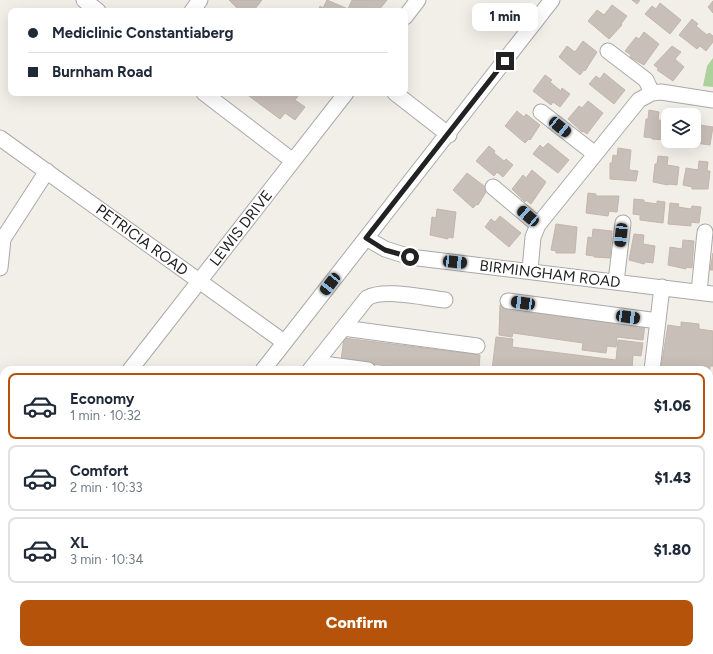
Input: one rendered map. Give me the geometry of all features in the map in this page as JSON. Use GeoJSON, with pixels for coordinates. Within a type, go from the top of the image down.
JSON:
{"type":"FeatureCollection","features":[{"type":"Feature","properties":{"kind":"street"},"geometry":{"type":"LineString","coordinates":[[84,0],[94,8]]}},
{"type":"Feature","properties":{"kind":"street"},"geometry":{"type":"LineString","coordinates":[[408,13],[418,0]]}},
{"type":"Feature","properties":{"kind":"street"},"geometry":{"type":"LineString","coordinates":[[266,366],[449,134],[552,0]]}},
{"type":"Feature","properties":{"kind":"street"},"geometry":{"type":"LineString","coordinates":[[608,51],[646,80],[652,93]]}},
{"type":"Feature","properties":{"kind":"street"},"geometry":{"type":"LineString","coordinates":[[530,270],[533,237],[538,225],[639,100],[652,93],[680,94],[713,100]]}},
{"type":"Feature","properties":{"kind":"street"},"geometry":{"type":"LineString","coordinates":[[208,96],[293,161]]}},
{"type":"Feature","properties":{"kind":"street","name":"LEWIS DRIVE"},"geometry":{"type":"LineString","coordinates":[[133,366],[344,96]]}},
{"type":"Feature","properties":{"kind":"street"},"geometry":{"type":"LineString","coordinates":[[399,96],[449,134]]}},
{"type":"Feature","properties":{"kind":"street"},"geometry":{"type":"LineString","coordinates":[[541,112],[595,154]]}},
{"type":"Feature","properties":{"kind":"street","name":"PETRICIA ROAD"},"geometry":{"type":"LineString","coordinates":[[0,138],[284,342]]}},
{"type":"Feature","properties":{"kind":"street"},"geometry":{"type":"LineString","coordinates":[[0,268],[3,239],[47,171]]}},
{"type":"Feature","properties":{"kind":"street"},"geometry":{"type":"LineString","coordinates":[[493,186],[538,225]]}},
{"type":"Feature","properties":{"kind":"street"},"geometry":{"type":"LineString","coordinates":[[616,282],[622,223]]}},
{"type":"Feature","properties":{"kind":"street"},"geometry":{"type":"LineString","coordinates":[[705,232],[706,293]]}},
{"type":"Feature","properties":{"kind":"street","name":"BIRMINGHAM ROAD"},"geometry":{"type":"LineString","coordinates":[[366,238],[385,250],[410,257],[530,270],[706,293]]}},
{"type":"Feature","properties":{"kind":"street"},"geometry":{"type":"LineString","coordinates":[[652,366],[662,287]]}},
{"type":"Feature","properties":{"kind":"street"},"geometry":{"type":"LineString","coordinates":[[313,366],[367,298],[373,294],[445,300]]}},
{"type":"Feature","properties":{"kind":"street"},"geometry":{"type":"LineString","coordinates":[[508,301],[658,321]]}},
{"type":"Feature","properties":{"kind":"street"},"geometry":{"type":"LineString","coordinates":[[343,328],[476,346]]}},
{"type":"Feature","properties":{"kind":"green space"},"geometry":{"type":"Polygon","coordinates":[[[713,58],[713,87],[703,86],[707,66],[713,58]]]}},
{"type":"Feature","properties":{"kind":"building"},"geometry":{"type":"Polygon","coordinates":[[[229,0],[262,0],[256,8],[237,8],[229,0]]]}},
{"type":"Feature","properties":{"kind":"building"},"geometry":{"type":"Polygon","coordinates":[[[327,0],[346,8],[323,8],[327,0]]]}},
{"type":"Feature","properties":{"kind":"building"},"geometry":{"type":"Polygon","coordinates":[[[352,0],[387,0],[381,8],[348,8],[352,0]]]}},
{"type":"Feature","properties":{"kind":"building"},"geometry":{"type":"Polygon","coordinates":[[[632,0],[640,0],[637,4],[632,0]]]}},
{"type":"Feature","properties":{"kind":"building"},"geometry":{"type":"Polygon","coordinates":[[[713,1],[713,13],[708,7],[713,1]]]}},
{"type":"Feature","properties":{"kind":"building"},"geometry":{"type":"Polygon","coordinates":[[[660,3],[681,20],[670,34],[645,14],[652,6],[656,9],[660,3]]]}},
{"type":"Feature","properties":{"kind":"building"},"geometry":{"type":"Polygon","coordinates":[[[612,5],[627,16],[621,24],[622,25],[609,39],[588,21],[597,10],[604,15],[612,5]]]}},
{"type":"Feature","properties":{"kind":"building"},"geometry":{"type":"Polygon","coordinates":[[[692,19],[698,24],[696,26],[707,35],[709,33],[713,36],[713,42],[706,51],[700,46],[697,49],[679,35],[692,19]]]}},
{"type":"Feature","properties":{"kind":"building"},"geometry":{"type":"Polygon","coordinates":[[[644,32],[659,44],[644,65],[630,57],[631,55],[625,51],[636,37],[639,39],[644,32]]]}},
{"type":"Feature","properties":{"kind":"building"},"geometry":{"type":"Polygon","coordinates":[[[583,41],[597,52],[585,71],[584,70],[580,75],[559,57],[567,46],[575,52],[583,41]]]}},
{"type":"Feature","properties":{"kind":"building"},"geometry":{"type":"Polygon","coordinates":[[[672,46],[681,52],[675,59],[684,67],[673,81],[657,70],[659,69],[654,65],[672,46]]]}},
{"type":"Feature","properties":{"kind":"building"},"geometry":{"type":"Polygon","coordinates":[[[604,73],[625,90],[614,104],[589,84],[596,76],[600,79],[604,73]]]}},
{"type":"Feature","properties":{"kind":"building"},"geometry":{"type":"Polygon","coordinates":[[[545,75],[552,80],[550,82],[561,91],[562,88],[570,94],[560,107],[553,102],[551,105],[533,91],[545,75]]]}},
{"type":"Feature","properties":{"kind":"building"},"geometry":{"type":"Polygon","coordinates":[[[249,96],[298,96],[295,100],[305,107],[295,120],[285,113],[280,119],[249,96]]]}},
{"type":"Feature","properties":{"kind":"building"},"geometry":{"type":"Polygon","coordinates":[[[588,101],[603,113],[587,134],[583,131],[582,132],[568,119],[579,106],[582,108],[588,101]]]}},
{"type":"Feature","properties":{"kind":"building"},"geometry":{"type":"Polygon","coordinates":[[[649,110],[659,112],[658,120],[661,120],[661,140],[644,137],[646,119],[648,119],[649,110]]]}},
{"type":"Feature","properties":{"kind":"building"},"geometry":{"type":"Polygon","coordinates":[[[517,111],[524,117],[526,114],[540,125],[530,140],[529,139],[525,143],[505,126],[517,111]]]}},
{"type":"Feature","properties":{"kind":"building"},"geometry":{"type":"Polygon","coordinates":[[[701,125],[713,127],[710,145],[701,144],[701,125]]]}},
{"type":"Feature","properties":{"kind":"building"},"geometry":{"type":"Polygon","coordinates":[[[548,143],[569,160],[558,173],[533,154],[540,145],[543,148],[548,143]]]}},
{"type":"Feature","properties":{"kind":"building"},"geometry":{"type":"Polygon","coordinates":[[[489,146],[495,151],[494,153],[504,161],[506,159],[513,165],[503,177],[497,172],[494,176],[476,161],[489,146]]]}},
{"type":"Feature","properties":{"kind":"building"},"geometry":{"type":"Polygon","coordinates":[[[618,148],[631,150],[629,170],[638,171],[636,181],[610,179],[610,163],[612,163],[613,155],[617,156],[618,148]]]}},
{"type":"Feature","properties":{"kind":"building"},"geometry":{"type":"Polygon","coordinates":[[[658,156],[668,157],[667,165],[679,167],[677,185],[653,182],[655,164],[657,164],[658,156]]]}},
{"type":"Feature","properties":{"kind":"building"},"geometry":{"type":"Polygon","coordinates":[[[699,161],[708,162],[707,171],[710,171],[708,189],[692,189],[692,187],[683,185],[686,168],[698,170],[699,161]]]}},
{"type":"Feature","properties":{"kind":"building"},"geometry":{"type":"Polygon","coordinates":[[[532,170],[546,182],[531,204],[526,200],[525,202],[512,189],[523,175],[526,178],[532,170]]]}},
{"type":"Feature","properties":{"kind":"building"},"geometry":{"type":"Polygon","coordinates":[[[467,173],[488,189],[478,205],[477,204],[473,208],[453,190],[467,173]]]}},
{"type":"Feature","properties":{"kind":"building"},"geometry":{"type":"Polygon","coordinates":[[[588,193],[596,194],[596,196],[619,196],[617,212],[609,211],[608,216],[586,213],[588,193]]]}},
{"type":"Feature","properties":{"kind":"building"},"geometry":{"type":"Polygon","coordinates":[[[634,199],[657,204],[657,201],[665,202],[663,223],[640,220],[640,215],[633,214],[634,199]]]}},
{"type":"Feature","properties":{"kind":"building"},"geometry":{"type":"Polygon","coordinates":[[[670,203],[679,204],[678,207],[691,209],[692,206],[701,207],[699,223],[691,222],[691,226],[668,224],[670,203]]]}},
{"type":"Feature","properties":{"kind":"building"},"geometry":{"type":"Polygon","coordinates":[[[437,209],[456,212],[453,238],[448,237],[448,239],[430,235],[432,217],[436,218],[437,209]]]}},
{"type":"Feature","properties":{"kind":"building"},"geometry":{"type":"Polygon","coordinates":[[[500,216],[521,233],[509,247],[485,227],[491,219],[495,222],[500,216]]]}},
{"type":"Feature","properties":{"kind":"building"},"geometry":{"type":"Polygon","coordinates":[[[556,224],[577,227],[575,253],[556,253],[556,251],[551,250],[556,224]]]}},
{"type":"Feature","properties":{"kind":"building"},"geometry":{"type":"Polygon","coordinates":[[[593,229],[612,231],[610,258],[586,255],[588,237],[592,238],[593,229]]]}},
{"type":"Feature","properties":{"kind":"building"},"geometry":{"type":"Polygon","coordinates":[[[634,234],[644,235],[643,244],[655,246],[653,263],[645,262],[644,264],[629,260],[634,234]]]}},
{"type":"Feature","properties":{"kind":"building"},"geometry":{"type":"Polygon","coordinates":[[[683,240],[694,241],[692,268],[686,267],[686,269],[668,265],[670,247],[682,249],[683,240]]]}},
{"type":"Feature","properties":{"kind":"building"},"geometry":{"type":"Polygon","coordinates":[[[713,253],[713,270],[710,270],[713,253]]]}},
{"type":"Feature","properties":{"kind":"building"},"geometry":{"type":"Polygon","coordinates":[[[500,305],[645,324],[643,340],[617,337],[616,347],[607,346],[606,353],[582,350],[583,343],[513,333],[512,337],[499,335],[500,305]]]}},
{"type":"Feature","properties":{"kind":"building"},"geometry":{"type":"Polygon","coordinates":[[[681,322],[699,324],[699,329],[713,331],[713,366],[661,366],[668,325],[681,327],[681,322]]]}},
{"type":"Feature","properties":{"kind":"building"},"geometry":{"type":"Polygon","coordinates":[[[496,337],[513,339],[512,347],[616,360],[618,340],[643,343],[641,356],[633,355],[632,366],[492,366],[496,337]]]}},
{"type":"Feature","properties":{"kind":"building"},"geometry":{"type":"Polygon","coordinates":[[[344,338],[480,355],[479,366],[388,366],[341,360],[344,338]]]}},
{"type":"Feature","properties":{"kind":"route"},"geometry":{"type":"LineString","coordinates":[[410,257],[385,250],[366,238],[505,61]]}}]}
